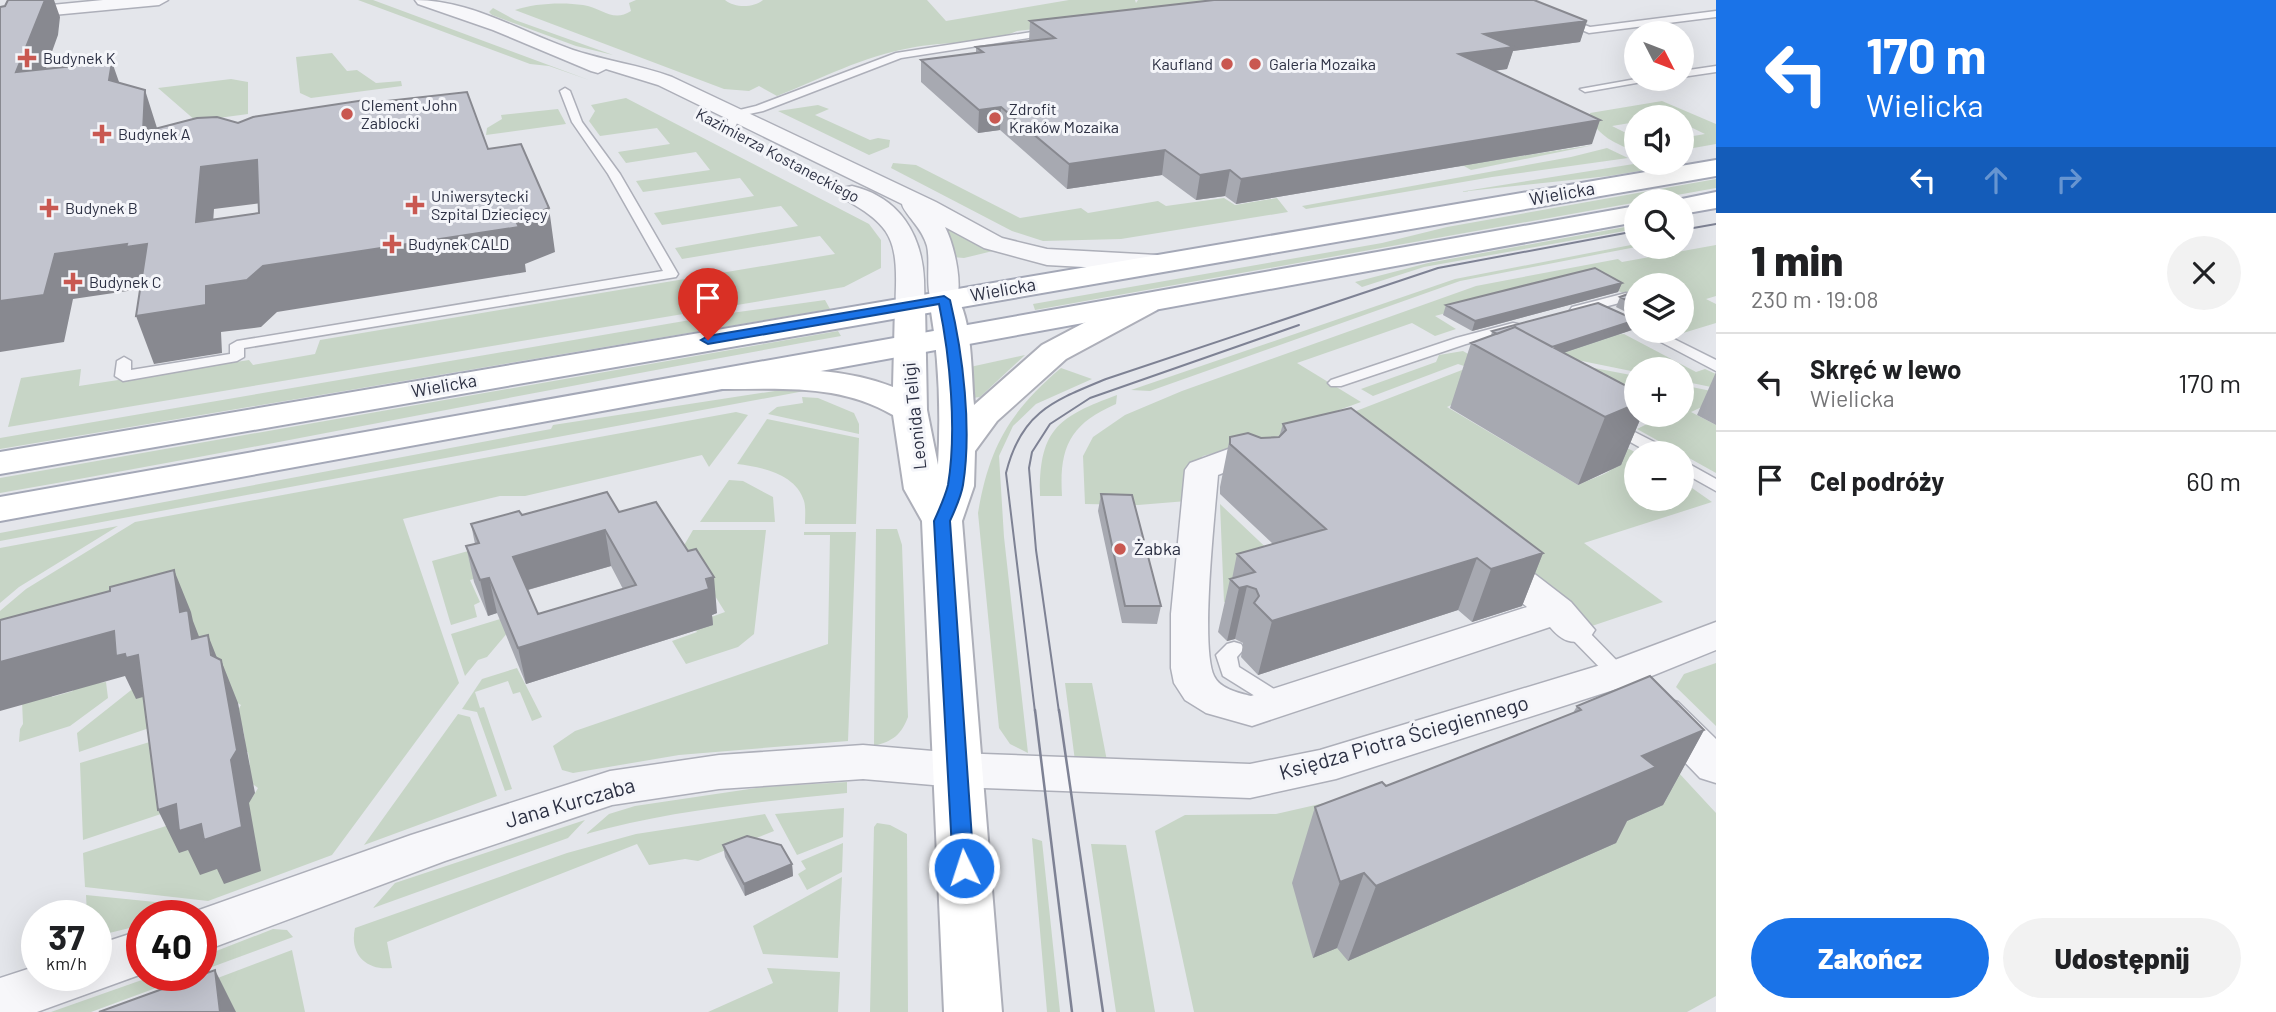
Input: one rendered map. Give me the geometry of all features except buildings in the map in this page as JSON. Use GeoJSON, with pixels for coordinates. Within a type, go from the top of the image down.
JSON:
{"type":"FeatureCollection","features":[{"type":"Feature","properties":{"kind":"main road","name":"Wielicka"},"geometry":{"type":"LineString","coordinates":[[0,463],[1716,168]]}},
{"type":"Feature","properties":{"kind":"main road"},"geometry":{"type":"LineString","coordinates":[[1694,204],[1716,200]]}},
{"type":"Feature","properties":{"kind":"main road","name":"Wielicka"},"geometry":{"type":"LineString","coordinates":[[0,509],[1624,216]]}},
{"type":"Feature","properties":{"kind":"main road","name":"Leonida Teligi"},"geometry":{"type":"LineString","coordinates":[[944,300],[953,337],[958,427],[955,486],[942,521],[973,1012]]}},
{"type":"Feature","properties":{"kind":"main road"},"geometry":{"type":"LineString","coordinates":[[956,451],[985,414],[1054,352],[1146,303]]}},
{"type":"Feature","properties":{"kind":"main road","name":"Leonida Teligi"},"geometry":{"type":"LineString","coordinates":[[910,306],[910,410],[923,489],[942,521]]}},
{"type":"Feature","properties":{"kind":"main road"},"geometry":{"type":"LineString","coordinates":[[720,379],[846,381],[890,396],[910,410]]}},
{"type":"Feature","properties":{"kind":"street"},"geometry":{"type":"LineString","coordinates":[[0,15],[159,0]]}},
{"type":"Feature","properties":{"kind":"street","name":"Kazimierza Kostaneckiego"},"geometry":{"type":"LineString","coordinates":[[424,0],[578,57],[732,121],[870,203],[896,221],[908,242],[910,306]]}},
{"type":"Feature","properties":{"kind":"street","name":"Kazimierza Kostaneckiego"},"geometry":{"type":"LineString","coordinates":[[732,121],[760,118],[887,189],[923,213],[936,229],[944,269],[944,300]]}},
{"type":"Feature","properties":{"kind":"street","name":"Kazimierza Kostaneckiego"},"geometry":{"type":"LineString","coordinates":[[887,189],[927,207],[976,236],[1013,249],[1068,260],[1157,263]]}},
{"type":"Feature","properties":{"kind":"street"},"geometry":{"type":"LineString","coordinates":[[1248,463],[1202,470],[1190,638],[1192,673],[1202,691],[1251,711],[1278,701],[1566,620]]}},
{"type":"Feature","properties":{"kind":"street"},"geometry":{"type":"LineString","coordinates":[[1470,542],[1566,620]]}},
{"type":"Feature","properties":{"kind":"street","name":"Księdza Piotra Ściegiennego"},"geometry":{"type":"LineString","coordinates":[[956,770],[1251,781],[1320,767],[1618,674],[1716,635]]}},
{"type":"Feature","properties":{"kind":"street"},"geometry":{"type":"LineString","coordinates":[[1618,674],[1716,766]]}},
{"type":"Feature","properties":{"kind":"street","name":"Jana Kurczaba"},"geometry":{"type":"LineString","coordinates":[[217,925],[507,821],[610,788],[719,772],[863,762],[956,770]]}},
{"type":"Feature","properties":{"kind":"street"},"geometry":{"type":"LineString","coordinates":[[0,1002],[31,991]]}},
{"type":"Feature","properties":{"kind":"lane"},"geometry":{"type":"LineString","coordinates":[[1557,17],[1589,30],[1716,14]]}},
{"type":"Feature","properties":{"kind":"lane"},"geometry":{"type":"LineString","coordinates":[[760,118],[898,55],[1060,31]]}},
{"type":"Feature","properties":{"kind":"lane"},"geometry":{"type":"LineString","coordinates":[[1694,73],[1716,69]]}},
{"type":"Feature","properties":{"kind":"lane"},"geometry":{"type":"LineString","coordinates":[[1585,89],[1624,83]]}},
{"type":"Feature","properties":{"kind":"lane"},"geometry":{"type":"LineString","coordinates":[[124,361],[123,376],[237,357],[237,345],[671,274],[614,174],[577,122],[565,91]]}},
{"type":"Feature","properties":{"kind":"lane"},"geometry":{"type":"LineString","coordinates":[[1561,314],[1624,298]]}},
{"type":"Feature","properties":{"kind":"lane"},"geometry":{"type":"LineString","coordinates":[[1597,305],[1617,315]]}},
{"type":"Feature","properties":{"kind":"lane"},"geometry":{"type":"LineString","coordinates":[[1336,383],[1461,341],[1524,324]]}},
{"type":"Feature","properties":{"kind":"lane"},"geometry":{"type":"LineString","coordinates":[[1461,341],[1484,354]]}},
{"type":"Feature","properties":{"kind":"lane"},"geometry":{"type":"LineString","coordinates":[[1671,343],[1716,366]]}},
{"type":"Feature","properties":{"kind":"lane"},"geometry":{"type":"LineString","coordinates":[[1602,420],[1640,441]]}},
{"type":"Feature","properties":{"kind":"lane"},"geometry":{"type":"LineString","coordinates":[[1694,472],[1716,486]]}},
{"type":"Feature","properties":{"kind":"lane"},"geometry":{"type":"LineString","coordinates":[[1566,620],[1618,674]]}},
{"type":"Feature","properties":{"kind":"lane"},"geometry":{"type":"LineString","coordinates":[[1234,649],[1226,655],[1230,671],[1278,701]]}},
{"type":"Feature","properties":{"kind":"green space"},"geometry":{"type":"Polygon","coordinates":[[[358,0],[373,0],[589,80],[549,66],[530,64],[358,0]]]}},
{"type":"Feature","properties":{"kind":"green space"},"geometry":{"type":"Polygon","coordinates":[[[636,0],[725,0],[744,6],[763,0],[927,0],[946,21],[1069,0],[1135,0],[1136,3],[1138,0],[1293,0],[1017,31],[991,39],[910,48],[859,62],[777,96],[759,86],[749,91],[724,89],[515,10],[540,5],[567,4],[583,5],[619,16],[631,11],[629,3],[636,0]]]}},
{"type":"Feature","properties":{"kind":"green space"},"geometry":{"type":"Polygon","coordinates":[[[493,8],[515,20],[613,55],[576,46],[492,15],[489,12],[493,8]]]}},
{"type":"Feature","properties":{"kind":"green space"},"geometry":{"type":"Polygon","coordinates":[[[332,53],[347,71],[357,70],[376,83],[401,81],[402,86],[311,98],[300,93],[296,57],[332,53]]]}},
{"type":"Feature","properties":{"kind":"green space"},"geometry":{"type":"Polygon","coordinates":[[[231,79],[248,82],[248,114],[196,121],[158,88],[231,79]]]}},
{"type":"Feature","properties":{"kind":"green space"},"geometry":{"type":"Polygon","coordinates":[[[626,98],[869,224],[881,240],[881,268],[844,287],[8,427],[21,378],[81,369],[79,386],[249,360],[253,365],[315,354],[320,340],[835,254],[820,236],[682,259],[675,248],[798,226],[781,206],[662,225],[654,213],[754,196],[740,178],[643,192],[636,181],[710,170],[696,152],[626,163],[618,152],[670,144],[657,128],[600,136],[589,121],[595,111],[591,105],[626,98]]]}},
{"type":"Feature","properties":{"kind":"green space"},"geometry":{"type":"Polygon","coordinates":[[[1662,101],[1671,105],[1638,105],[1662,101]]]}},
{"type":"Feature","properties":{"kind":"green space"},"geometry":{"type":"Polygon","coordinates":[[[818,105],[829,109],[815,115],[870,140],[890,140],[889,147],[869,155],[778,111],[818,105]]]}},
{"type":"Feature","properties":{"kind":"green space"},"geometry":{"type":"Polygon","coordinates":[[[1624,107],[1624,124],[1612,126],[1624,132],[1624,146],[1596,128],[1590,113],[1624,107]]]}},
{"type":"Feature","properties":{"kind":"green space"},"geometry":{"type":"Polygon","coordinates":[[[558,109],[566,124],[486,135],[487,128],[502,119],[501,115],[558,109]]]}},
{"type":"Feature","properties":{"kind":"green space"},"geometry":{"type":"Polygon","coordinates":[[[1694,115],[1716,124],[1716,144],[1694,148],[1694,136],[1705,134],[1694,129],[1694,115]]]}},
{"type":"Feature","properties":{"kind":"green space"},"geometry":{"type":"Polygon","coordinates":[[[1594,145],[1471,170],[1464,166],[1442,168],[1594,145]]]}},
{"type":"Feature","properties":{"kind":"green space"},"geometry":{"type":"Polygon","coordinates":[[[1607,148],[1624,159],[1492,177],[1306,209],[1302,206],[1571,157],[1607,148]]]}},
{"type":"Feature","properties":{"kind":"green space"},"geometry":{"type":"Polygon","coordinates":[[[893,163],[916,165],[1020,218],[1081,208],[1088,213],[1158,201],[1166,206],[1224,198],[1235,205],[1277,198],[1288,212],[1121,239],[1043,241],[1012,231],[891,168],[893,163]]]}},
{"type":"Feature","properties":{"kind":"green space"},"geometry":{"type":"Polygon","coordinates":[[[1624,166],[1624,174],[1609,176],[1459,192],[1624,166]]]}},
{"type":"Feature","properties":{"kind":"green space"},"geometry":{"type":"Polygon","coordinates":[[[1716,179],[1716,188],[1694,192],[1694,189],[1660,189],[1716,179]]]}},
{"type":"Feature","properties":{"kind":"green space"},"geometry":{"type":"Polygon","coordinates":[[[1624,195],[1624,204],[1035,310],[1033,304],[1382,243],[1447,227],[1624,195]]]}},
{"type":"Feature","properties":{"kind":"green space"},"geometry":{"type":"Polygon","coordinates":[[[1624,227],[1624,231],[1424,267],[1362,287],[1355,282],[1428,263],[1624,227]]]}},
{"type":"Feature","properties":{"kind":"green space"},"geometry":{"type":"Polygon","coordinates":[[[953,230],[997,250],[964,258],[952,257],[948,231],[953,230]]]}},
{"type":"Feature","properties":{"kind":"green space"},"geometry":{"type":"Polygon","coordinates":[[[1716,245],[1716,296],[1706,299],[1716,304],[1716,323],[1694,330],[1694,273],[1624,273],[1624,294],[1615,289],[1493,300],[1435,316],[1456,329],[1435,336],[1412,323],[1297,363],[1361,402],[1317,418],[1304,429],[1203,456],[1191,467],[1187,501],[1138,505],[1085,504],[1083,456],[1093,437],[1125,415],[1182,391],[1476,286],[1618,259],[1622,262],[1639,259],[1694,259],[1694,249],[1716,245]]]}},
{"type":"Feature","properties":{"kind":"green space"},"geometry":{"type":"Polygon","coordinates":[[[1624,246],[1624,249],[1460,281],[1150,391],[1131,390],[1455,279],[1624,246]]]}},
{"type":"Feature","properties":{"kind":"green space"},"geometry":{"type":"Polygon","coordinates":[[[825,300],[830,309],[0,449],[0,438],[731,313],[825,300]]]}},
{"type":"Feature","properties":{"kind":"green space"},"geometry":{"type":"Polygon","coordinates":[[[838,331],[841,336],[0,493],[0,478],[838,331]]]}},
{"type":"Feature","properties":{"kind":"green space"},"geometry":{"type":"Polygon","coordinates":[[[1624,334],[1624,343],[1641,343],[1668,357],[1624,357],[1624,370],[1494,343],[1624,334]]]}},
{"type":"Feature","properties":{"kind":"green space"},"geometry":{"type":"Polygon","coordinates":[[[1463,351],[1522,385],[1458,364],[1373,396],[1361,389],[1436,362],[1439,355],[1463,351]]]}},
{"type":"Feature","properties":{"kind":"green space"},"geometry":{"type":"Polygon","coordinates":[[[1025,355],[980,397],[973,398],[970,367],[1025,355]]]}},
{"type":"Feature","properties":{"kind":"green space"},"geometry":{"type":"Polygon","coordinates":[[[1563,362],[1624,374],[1624,409],[1563,376],[1563,362]]]}},
{"type":"Feature","properties":{"kind":"green space"},"geometry":{"type":"Polygon","coordinates":[[[1061,368],[1092,379],[1036,404],[1013,426],[999,456],[1004,537],[1028,753],[1010,744],[999,728],[978,513],[988,469],[1004,432],[1028,400],[1061,368]]]}},
{"type":"Feature","properties":{"kind":"green space"},"geometry":{"type":"Polygon","coordinates":[[[1705,369],[1716,374],[1716,388],[1694,383],[1694,371],[1705,369]]]}},
{"type":"Feature","properties":{"kind":"green space"},"geometry":{"type":"Polygon","coordinates":[[[1462,370],[1524,391],[1464,399],[1447,407],[1578,485],[1613,468],[1624,453],[1624,511],[1684,511],[1584,543],[1663,602],[1589,627],[1338,418],[1462,370]]]}},
{"type":"Feature","properties":{"kind":"green space"},"geometry":{"type":"Polygon","coordinates":[[[807,386],[815,389],[0,541],[0,533],[551,429],[553,425],[807,386]]]}},
{"type":"Feature","properties":{"kind":"green space"},"geometry":{"type":"Polygon","coordinates":[[[1694,387],[1716,392],[1706,405],[1694,411],[1694,387]]]}},
{"type":"Feature","properties":{"kind":"green space"},"geometry":{"type":"Polygon","coordinates":[[[1117,395],[1116,404],[1088,420],[1071,439],[1063,464],[1062,496],[1040,496],[1043,455],[1048,440],[1056,429],[1080,411],[1117,395]]]}},
{"type":"Feature","properties":{"kind":"green space"},"geometry":{"type":"Polygon","coordinates":[[[802,397],[818,398],[854,413],[859,424],[859,434],[768,414],[777,407],[803,403],[802,397]]]}},
{"type":"Feature","properties":{"kind":"green space"},"geometry":{"type":"Polygon","coordinates":[[[736,412],[748,415],[709,467],[702,455],[525,496],[500,496],[403,519],[459,683],[332,855],[211,900],[85,887],[83,853],[252,798],[258,788],[250,782],[242,767],[250,765],[248,752],[239,754],[245,740],[243,729],[235,731],[235,715],[241,705],[233,700],[205,652],[0,669],[0,611],[26,589],[135,522],[736,412]]]}},
{"type":"Feature","properties":{"kind":"green space"},"geometry":{"type":"Polygon","coordinates":[[[1694,414],[1716,425],[1716,473],[1694,461],[1694,441],[1659,441],[1637,429],[1694,427],[1694,414]]]}},
{"type":"Feature","properties":{"kind":"green space"},"geometry":{"type":"Polygon","coordinates":[[[767,419],[859,438],[856,524],[805,524],[804,501],[794,484],[767,470],[737,464],[767,419]]]}},
{"type":"Feature","properties":{"kind":"green space"},"geometry":{"type":"Polygon","coordinates":[[[729,480],[743,481],[773,497],[775,522],[700,522],[729,480]]]}},
{"type":"Feature","properties":{"kind":"green space"},"geometry":{"type":"Polygon","coordinates":[[[1694,489],[1712,502],[1694,508],[1694,489]]]}},
{"type":"Feature","properties":{"kind":"green space"},"geometry":{"type":"Polygon","coordinates":[[[1220,504],[1299,579],[1224,602],[1220,504]]]}},
{"type":"Feature","properties":{"kind":"green space"},"geometry":{"type":"Polygon","coordinates":[[[118,526],[19,587],[0,603],[0,548],[118,526]]]}},
{"type":"Feature","properties":{"kind":"green space"},"geometry":{"type":"Polygon","coordinates":[[[876,529],[897,529],[902,545],[908,717],[896,736],[874,746],[876,529]]]}},
{"type":"Feature","properties":{"kind":"green space"},"geometry":{"type":"Polygon","coordinates":[[[693,530],[766,530],[754,634],[738,647],[686,664],[672,641],[697,632],[692,624],[725,612],[705,580],[679,554],[693,530]]]}},
{"type":"Feature","properties":{"kind":"green space"},"geometry":{"type":"Polygon","coordinates":[[[804,532],[856,532],[848,741],[679,755],[573,773],[562,770],[553,746],[575,731],[828,644],[830,535],[804,535],[804,532]]]}},
{"type":"Feature","properties":{"kind":"green space"},"geometry":{"type":"Polygon","coordinates":[[[519,537],[477,578],[470,580],[480,602],[474,605],[477,617],[451,625],[432,561],[519,537]]]}},
{"type":"Feature","properties":{"kind":"green space"},"geometry":{"type":"Polygon","coordinates":[[[526,611],[487,657],[478,660],[465,676],[451,634],[526,611]]]}},
{"type":"Feature","properties":{"kind":"green space"},"geometry":{"type":"Polygon","coordinates":[[[1716,663],[1716,726],[1676,687],[1684,674],[1716,663]]]}},
{"type":"Feature","properties":{"kind":"green space"},"geometry":{"type":"Polygon","coordinates":[[[517,668],[542,717],[532,721],[520,692],[513,694],[508,681],[475,692],[480,708],[484,707],[512,789],[505,791],[477,712],[462,709],[482,679],[517,668]]]}},
{"type":"Feature","properties":{"kind":"green space"},"geometry":{"type":"Polygon","coordinates":[[[106,682],[108,698],[70,726],[19,742],[23,724],[22,701],[51,693],[52,697],[73,691],[73,686],[106,682]]]}},
{"type":"Feature","properties":{"kind":"green space"},"geometry":{"type":"Polygon","coordinates":[[[1065,683],[1092,683],[1107,761],[1075,761],[1065,683]]]}},
{"type":"Feature","properties":{"kind":"green space"},"geometry":{"type":"Polygon","coordinates":[[[135,687],[145,696],[161,724],[79,752],[77,733],[135,687]]]}},
{"type":"Feature","properties":{"kind":"green space"},"geometry":{"type":"Polygon","coordinates":[[[458,714],[470,717],[497,796],[364,845],[458,714]]]}},
{"type":"Feature","properties":{"kind":"green space"},"geometry":{"type":"Polygon","coordinates":[[[1640,731],[1716,813],[1716,996],[1687,1012],[1194,1012],[1155,831],[1185,815],[1276,814],[1640,731]]]}},
{"type":"Feature","properties":{"kind":"green space"},"geometry":{"type":"Polygon","coordinates":[[[163,738],[173,810],[83,840],[80,763],[163,738]]]}},
{"type":"Feature","properties":{"kind":"green space"},"geometry":{"type":"Polygon","coordinates":[[[847,782],[847,793],[683,813],[586,834],[609,814],[635,806],[763,787],[847,782]]]}},
{"type":"Feature","properties":{"kind":"green space"},"geometry":{"type":"Polygon","coordinates":[[[844,808],[843,837],[797,855],[775,814],[844,808]]]}},
{"type":"Feature","properties":{"kind":"green space"},"geometry":{"type":"Polygon","coordinates":[[[765,814],[774,831],[698,861],[685,859],[649,865],[637,844],[387,942],[392,968],[368,964],[357,953],[355,928],[567,853],[636,834],[765,814]]]}},
{"type":"Feature","properties":{"kind":"green space"},"geometry":{"type":"Polygon","coordinates":[[[585,820],[568,838],[373,908],[395,883],[585,820]]]}},
{"type":"Feature","properties":{"kind":"green space"},"geometry":{"type":"Polygon","coordinates":[[[877,823],[890,825],[907,834],[908,1012],[870,1012],[874,827],[877,823]]]}},
{"type":"Feature","properties":{"kind":"green space"},"geometry":{"type":"Polygon","coordinates":[[[1032,838],[1042,841],[1060,1012],[1047,1012],[1032,838]]]}},
{"type":"Feature","properties":{"kind":"green space"},"geometry":{"type":"Polygon","coordinates":[[[843,843],[842,872],[807,890],[798,874],[806,869],[801,861],[843,843]]]}},
{"type":"Feature","properties":{"kind":"green space"},"geometry":{"type":"Polygon","coordinates":[[[1091,844],[1126,845],[1155,1012],[1116,1012],[1091,844]]]}},
{"type":"Feature","properties":{"kind":"green space"},"geometry":{"type":"Polygon","coordinates":[[[842,877],[838,958],[763,954],[753,926],[842,877]]]}},
{"type":"Feature","properties":{"kind":"green space"},"geometry":{"type":"Polygon","coordinates":[[[86,895],[136,900],[126,900],[126,929],[112,932],[112,900],[86,900],[86,895]]]}},
{"type":"Feature","properties":{"kind":"green space"},"geometry":{"type":"Polygon","coordinates":[[[273,929],[287,930],[293,937],[217,965],[217,951],[273,929]]]}},
{"type":"Feature","properties":{"kind":"green space"},"geometry":{"type":"Polygon","coordinates":[[[292,950],[305,1012],[128,1012],[184,991],[217,991],[217,978],[292,950]]]}},
{"type":"Feature","properties":{"kind":"green space"},"geometry":{"type":"Polygon","coordinates":[[[767,968],[840,972],[838,1012],[708,1012],[773,983],[767,968]]]}},
{"type":"Feature","properties":{"kind":"green space"},"geometry":{"type":"Polygon","coordinates":[[[126,986],[126,991],[148,991],[91,1012],[51,1012],[112,991],[126,986]]]}},
{"type":"Feature","properties":{"kind":"tram line"},"geometry":{"type":"LineString","coordinates":[[1694,228],[1716,224]]}},
{"type":"Feature","properties":{"kind":"tram line"},"geometry":{"type":"LineString","coordinates":[[1035,712],[1006,473],[1012,452],[1021,436],[1030,422],[1042,411],[1070,394],[1106,379],[1438,268],[1624,233]]}},
{"type":"Feature","properties":{"kind":"tram line"},"geometry":{"type":"LineString","coordinates":[[1059,712],[1036,550],[1029,468],[1032,452],[1050,424],[1090,398],[1299,325]]}},
{"type":"Feature","properties":{"kind":"tram line"},"geometry":{"type":"LineString","coordinates":[[1035,710],[1072,1012]]}},
{"type":"Feature","properties":{"kind":"tram line"},"geometry":{"type":"LineString","coordinates":[[1059,710],[1103,1012]]}},
{"type":"Feature","properties":{"kind":"place","name":"Budynek K"},"geometry":{"type":"Point","coordinates":[27,58]}},
{"type":"Feature","properties":{"kind":"place","name":"Kaufland"},"geometry":{"type":"Point","coordinates":[1227,64]}},
{"type":"Feature","properties":{"kind":"place","name":"Galeria Mozaika"},"geometry":{"type":"Point","coordinates":[1255,64]}},
{"type":"Feature","properties":{"kind":"place","name":"Clement John Zablocki"},"geometry":{"type":"Point","coordinates":[347,114]}},
{"type":"Feature","properties":{"kind":"place","name":"Zdrofit Kraków Mozaika"},"geometry":{"type":"Point","coordinates":[995,118]}},
{"type":"Feature","properties":{"kind":"place","name":"Budynek A"},"geometry":{"type":"Point","coordinates":[102,134]}},
{"type":"Feature","properties":{"kind":"place","name":"Uniwersytecki Szpital Dziecięcy"},"geometry":{"type":"Point","coordinates":[415,205]}},
{"type":"Feature","properties":{"kind":"place","name":"Budynek B"},"geometry":{"type":"Point","coordinates":[49,208]}},
{"type":"Feature","properties":{"kind":"place","name":"Budynek CALD"},"geometry":{"type":"Point","coordinates":[392,244]}},
{"type":"Feature","properties":{"kind":"place","name":"Budynek C"},"geometry":{"type":"Point","coordinates":[73,282]}},
{"type":"Feature","properties":{"kind":"place","name":"Żabka"},"geometry":{"type":"Point","coordinates":[1120,549]}},
{"type":"Feature","properties":{"kind":"route"},"geometry":{"type":"LineString","coordinates":[[708,340],[944,300],[953,337],[958,427],[955,486],[942,521],[964,868]]}}]}
